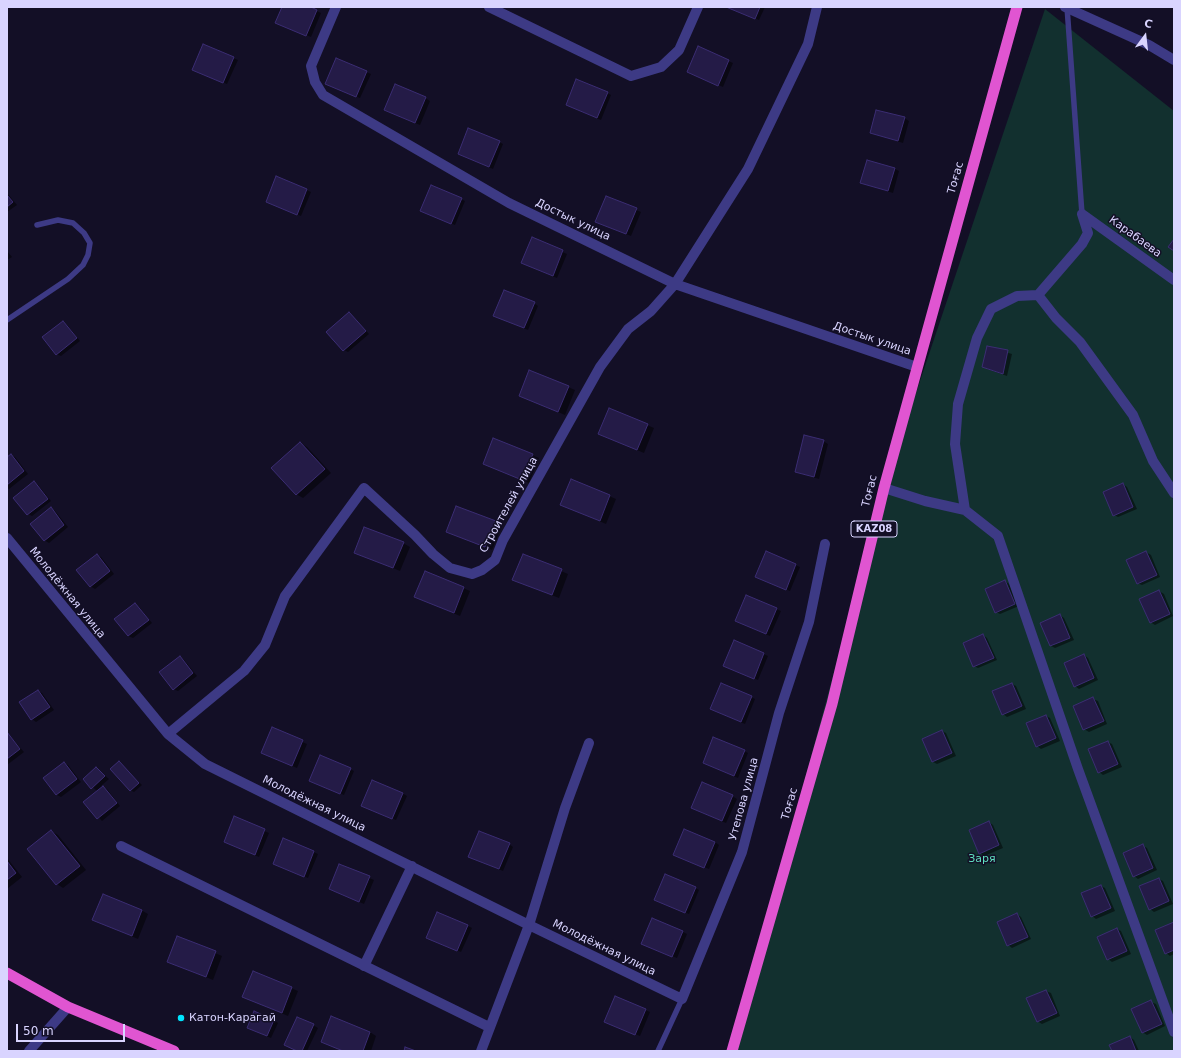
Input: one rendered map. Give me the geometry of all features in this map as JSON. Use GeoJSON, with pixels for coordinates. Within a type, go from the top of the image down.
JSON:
{"type":"FeatureCollection","features":[{"type":"Feature","properties":{"kind":"highway","name":"Тоғас"},"geometry":{"type":"LineString","coordinates":[[732,1051],[832,704],[884,488],[1017,7]]}},
{"type":"Feature","properties":{"kind":"highway"},"geometry":{"type":"LineString","coordinates":[[7,973],[68,1006],[174,1051]]}},
{"type":"Feature","properties":{"kind":"street","name":"Достык улица"},"geometry":{"type":"LineString","coordinates":[[336,7],[311,66],[314,82],[323,95],[510,203],[675,284],[917,367]]}},
{"type":"Feature","properties":{"kind":"street"},"geometry":{"type":"LineString","coordinates":[[489,7],[631,76],[661,67],[679,50],[698,7]]}},
{"type":"Feature","properties":{"kind":"street"},"geometry":{"type":"LineString","coordinates":[[675,284],[748,169],[808,44],[817,7]]}},
{"type":"Feature","properties":{"kind":"street"},"geometry":{"type":"LineString","coordinates":[[1066,7],[1150,45],[1174,60]]}},
{"type":"Feature","properties":{"kind":"street"},"geometry":{"type":"LineString","coordinates":[[965,510],[954,444],[958,404],[977,338],[991,309],[1017,296],[1038,295],[1082,244],[1088,232],[1082,214]]}},
{"type":"Feature","properties":{"kind":"street","name":"Карабаева"},"geometry":{"type":"LineString","coordinates":[[1082,214],[1174,280]]}},
{"type":"Feature","properties":{"kind":"street","name":"Строителей улица"},"geometry":{"type":"LineString","coordinates":[[168,734],[244,671],[266,645],[285,596],[364,488],[415,535],[433,554],[450,568],[472,574],[482,570],[496,560],[503,540],[600,367],[628,330],[650,311],[675,284]]}},
{"type":"Feature","properties":{"kind":"street"},"geometry":{"type":"LineString","coordinates":[[1038,295],[1056,318],[1080,342],[1133,415],[1153,461],[1174,493]]}},
{"type":"Feature","properties":{"kind":"street"},"geometry":{"type":"LineString","coordinates":[[884,488],[925,501],[965,510],[998,536],[1078,769],[1174,1032]]}},
{"type":"Feature","properties":{"kind":"street","name":"Молодёжная улица"},"geometry":{"type":"LineString","coordinates":[[7,538],[168,734],[205,764],[412,866],[529,926],[682,999]]}},
{"type":"Feature","properties":{"kind":"street","name":"Утепова улица"},"geometry":{"type":"LineString","coordinates":[[682,999],[742,852],[779,713],[809,622],[825,544]]}},
{"type":"Feature","properties":{"kind":"street"},"geometry":{"type":"LineString","coordinates":[[481,1051],[529,926],[565,808],[589,743]]}},
{"type":"Feature","properties":{"kind":"street"},"geometry":{"type":"LineString","coordinates":[[121,846],[489,1027]]}},
{"type":"Feature","properties":{"kind":"street"},"geometry":{"type":"LineString","coordinates":[[364,966],[412,866]]}},
{"type":"Feature","properties":{"kind":"street"},"geometry":{"type":"LineString","coordinates":[[29,1051],[68,1006]]}},
{"type":"Feature","properties":{"kind":"lane"},"geometry":{"type":"LineString","coordinates":[[1066,7],[1082,214]]}},
{"type":"Feature","properties":{"kind":"lane"},"geometry":{"type":"LineString","coordinates":[[7,320],[68,279],[83,265],[88,255],[90,242],[84,233],[73,223],[58,220],[37,225]]}},
{"type":"Feature","properties":{"kind":"lane","name":"Утепова улица"},"geometry":{"type":"LineString","coordinates":[[658,1051],[682,999]]}},
{"type":"Feature","properties":{"kind":"green space","name":"Заря"},"geometry":{"type":"Polygon","coordinates":[[[1045,9],[1174,111],[1174,1051],[731,1051],[884,488],[1045,9]]]}},
{"type":"Feature","properties":{"kind":"building"},"geometry":{"type":"Polygon","coordinates":[[[282,7],[311,7],[317,10],[306,36],[275,23],[282,7]]]}},
{"type":"Feature","properties":{"kind":"building"},"geometry":{"type":"Polygon","coordinates":[[[726,7],[760,7],[755,19],[726,7]]]}},
{"type":"Feature","properties":{"kind":"building"},"geometry":{"type":"Polygon","coordinates":[[[203,44],[234,57],[223,83],[192,70],[203,44]]]}},
{"type":"Feature","properties":{"kind":"building"},"geometry":{"type":"Polygon","coordinates":[[[698,46],[729,60],[718,86],[687,72],[698,46]]]}},
{"type":"Feature","properties":{"kind":"building"},"geometry":{"type":"Polygon","coordinates":[[[336,58],[367,71],[356,97],[325,84],[336,58]]]}},
{"type":"Feature","properties":{"kind":"building"},"geometry":{"type":"Polygon","coordinates":[[[576,79],[608,92],[597,118],[566,105],[576,79]]]}},
{"type":"Feature","properties":{"kind":"building"},"geometry":{"type":"Polygon","coordinates":[[[395,84],[426,97],[415,123],[384,110],[395,84]]]}},
{"type":"Feature","properties":{"kind":"building"},"geometry":{"type":"Polygon","coordinates":[[[876,110],[905,117],[898,141],[870,133],[876,110]]]}},
{"type":"Feature","properties":{"kind":"building"},"geometry":{"type":"Polygon","coordinates":[[[468,128],[500,141],[489,167],[458,154],[468,128]]]}},
{"type":"Feature","properties":{"kind":"building"},"geometry":{"type":"Polygon","coordinates":[[[867,160],[895,168],[888,191],[860,183],[867,160]]]}},
{"type":"Feature","properties":{"kind":"building"},"geometry":{"type":"Polygon","coordinates":[[[276,176],[307,189],[297,215],[266,202],[276,176]]]}},
{"type":"Feature","properties":{"kind":"building"},"geometry":{"type":"Polygon","coordinates":[[[431,185],[462,198],[451,224],[420,211],[431,185]]]}},
{"type":"Feature","properties":{"kind":"building"},"geometry":{"type":"Polygon","coordinates":[[[7,195],[13,202],[7,207],[7,195]]]}},
{"type":"Feature","properties":{"kind":"building"},"geometry":{"type":"Polygon","coordinates":[[[606,196],[637,208],[626,234],[595,222],[606,196]]]}},
{"type":"Feature","properties":{"kind":"building"},"geometry":{"type":"Polygon","coordinates":[[[532,237],[563,250],[553,276],[521,263],[532,237]]]}},
{"type":"Feature","properties":{"kind":"building"},"geometry":{"type":"Polygon","coordinates":[[[1174,239],[1174,251],[1168,247],[1174,239]]]}},
{"type":"Feature","properties":{"kind":"building"},"geometry":{"type":"Polygon","coordinates":[[[504,290],[535,302],[524,328],[493,316],[504,290]]]}},
{"type":"Feature","properties":{"kind":"building"},"geometry":{"type":"Polygon","coordinates":[[[349,312],[366,331],[343,351],[326,332],[349,312]]]}},
{"type":"Feature","properties":{"kind":"building"},"geometry":{"type":"Polygon","coordinates":[[[63,321],[77,338],[56,355],[42,337],[63,321]]]}},
{"type":"Feature","properties":{"kind":"building"},"geometry":{"type":"Polygon","coordinates":[[[987,346],[1008,350],[1003,374],[982,367],[987,346]]]}},
{"type":"Feature","properties":{"kind":"building"},"geometry":{"type":"Polygon","coordinates":[[[529,370],[569,386],[558,412],[519,396],[529,370]]]}},
{"type":"Feature","properties":{"kind":"building"},"geometry":{"type":"Polygon","coordinates":[[[609,408],[648,424],[637,450],[598,434],[609,408]]]}},
{"type":"Feature","properties":{"kind":"building"},"geometry":{"type":"Polygon","coordinates":[[[804,435],[824,440],[814,477],[795,472],[804,435]]]}},
{"type":"Feature","properties":{"kind":"building"},"geometry":{"type":"Polygon","coordinates":[[[493,438],[533,454],[522,480],[483,464],[493,438]]]}},
{"type":"Feature","properties":{"kind":"building"},"geometry":{"type":"Polygon","coordinates":[[[300,442],[325,469],[296,495],[271,468],[300,442]]]}},
{"type":"Feature","properties":{"kind":"building"},"geometry":{"type":"Polygon","coordinates":[[[11,454],[24,471],[7,485],[7,457],[11,454]]]}},
{"type":"Feature","properties":{"kind":"building"},"geometry":{"type":"Polygon","coordinates":[[[571,479],[610,495],[600,521],[560,505],[571,479]]]}},
{"type":"Feature","properties":{"kind":"building"},"geometry":{"type":"Polygon","coordinates":[[[34,481],[48,499],[27,515],[13,498],[34,481]]]}},
{"type":"Feature","properties":{"kind":"building"},"geometry":{"type":"Polygon","coordinates":[[[1123,483],[1133,507],[1113,516],[1103,492],[1123,483]]]}},
{"type":"Feature","properties":{"kind":"building"},"geometry":{"type":"Polygon","coordinates":[[[456,506],[496,521],[485,547],[446,532],[456,506]]]}},
{"type":"Feature","properties":{"kind":"building"},"geometry":{"type":"Polygon","coordinates":[[[51,507],[64,525],[44,541],[30,524],[51,507]]]}},
{"type":"Feature","properties":{"kind":"building"},"geometry":{"type":"Polygon","coordinates":[[[364,527],[404,542],[393,568],[354,553],[364,527]]]}},
{"type":"Feature","properties":{"kind":"building"},"geometry":{"type":"Polygon","coordinates":[[[766,551],[796,564],[786,590],[755,577],[766,551]]]}},
{"type":"Feature","properties":{"kind":"building"},"geometry":{"type":"Polygon","coordinates":[[[1146,551],[1157,575],[1137,584],[1126,560],[1146,551]]]}},
{"type":"Feature","properties":{"kind":"building"},"geometry":{"type":"Polygon","coordinates":[[[97,554],[110,571],[90,587],[76,570],[97,554]]]}},
{"type":"Feature","properties":{"kind":"building"},"geometry":{"type":"Polygon","coordinates":[[[523,554],[562,569],[552,595],[512,580],[523,554]]]}},
{"type":"Feature","properties":{"kind":"building"},"geometry":{"type":"Polygon","coordinates":[[[425,571],[464,587],[454,613],[414,597],[425,571]]]}},
{"type":"Feature","properties":{"kind":"building"},"geometry":{"type":"Polygon","coordinates":[[[1005,580],[1015,604],[995,613],[985,589],[1005,580]]]}},
{"type":"Feature","properties":{"kind":"building"},"geometry":{"type":"Polygon","coordinates":[[[1159,590],[1170,614],[1150,623],[1139,599],[1159,590]]]}},
{"type":"Feature","properties":{"kind":"building"},"geometry":{"type":"Polygon","coordinates":[[[746,595],[777,608],[766,634],[735,621],[746,595]]]}},
{"type":"Feature","properties":{"kind":"building"},"geometry":{"type":"Polygon","coordinates":[[[135,603],[149,620],[128,636],[114,619],[135,603]]]}},
{"type":"Feature","properties":{"kind":"building"},"geometry":{"type":"Polygon","coordinates":[[[1060,614],[1070,638],[1050,646],[1040,623],[1060,614]]]}},
{"type":"Feature","properties":{"kind":"building"},"geometry":{"type":"Polygon","coordinates":[[[983,634],[994,658],[973,667],[963,643],[983,634]]]}},
{"type":"Feature","properties":{"kind":"building"},"geometry":{"type":"Polygon","coordinates":[[[734,640],[764,653],[754,679],[723,666],[734,640]]]}},
{"type":"Feature","properties":{"kind":"building"},"geometry":{"type":"Polygon","coordinates":[[[1084,654],[1094,678],[1074,687],[1064,663],[1084,654]]]}},
{"type":"Feature","properties":{"kind":"building"},"geometry":{"type":"Polygon","coordinates":[[[180,656],[193,673],[173,690],[159,672],[180,656]]]}},
{"type":"Feature","properties":{"kind":"building"},"geometry":{"type":"Polygon","coordinates":[[[721,683],[752,696],[741,722],[710,709],[721,683]]]}},
{"type":"Feature","properties":{"kind":"building"},"geometry":{"type":"Polygon","coordinates":[[[1012,683],[1022,706],[1002,715],[992,691],[1012,683]]]}},
{"type":"Feature","properties":{"kind":"building"},"geometry":{"type":"Polygon","coordinates":[[[38,690],[50,707],[31,720],[19,702],[38,690]]]}},
{"type":"Feature","properties":{"kind":"building"},"geometry":{"type":"Polygon","coordinates":[[[1093,697],[1104,721],[1083,730],[1073,706],[1093,697]]]}},
{"type":"Feature","properties":{"kind":"building"},"geometry":{"type":"Polygon","coordinates":[[[1046,715],[1056,738],[1036,747],[1026,723],[1046,715]]]}},
{"type":"Feature","properties":{"kind":"building"},"geometry":{"type":"Polygon","coordinates":[[[272,727],[303,740],[292,766],[261,753],[272,727]]]}},
{"type":"Feature","properties":{"kind":"building"},"geometry":{"type":"Polygon","coordinates":[[[942,730],[952,753],[932,762],[922,739],[942,730]]]}},
{"type":"Feature","properties":{"kind":"building"},"geometry":{"type":"Polygon","coordinates":[[[7,732],[20,749],[7,759],[7,732]]]}},
{"type":"Feature","properties":{"kind":"building"},"geometry":{"type":"Polygon","coordinates":[[[713,737],[745,750],[734,776],[703,763],[713,737]]]}},
{"type":"Feature","properties":{"kind":"building"},"geometry":{"type":"Polygon","coordinates":[[[1108,741],[1118,764],[1098,773],[1088,749],[1108,741]]]}},
{"type":"Feature","properties":{"kind":"building"},"geometry":{"type":"Polygon","coordinates":[[[320,755],[351,768],[340,794],[309,781],[320,755]]]}},
{"type":"Feature","properties":{"kind":"building"},"geometry":{"type":"Polygon","coordinates":[[[119,761],[139,783],[130,791],[110,769],[119,761]]]}},
{"type":"Feature","properties":{"kind":"building"},"geometry":{"type":"Polygon","coordinates":[[[64,762],[77,779],[56,795],[43,778],[64,762]]]}},
{"type":"Feature","properties":{"kind":"building"},"geometry":{"type":"Polygon","coordinates":[[[96,767],[105,776],[91,789],[83,779],[96,767]]]}},
{"type":"Feature","properties":{"kind":"building"},"geometry":{"type":"Polygon","coordinates":[[[372,780],[403,793],[392,819],[361,806],[372,780]]]}},
{"type":"Feature","properties":{"kind":"building"},"geometry":{"type":"Polygon","coordinates":[[[702,782],[733,795],[722,821],[691,808],[702,782]]]}},
{"type":"Feature","properties":{"kind":"building"},"geometry":{"type":"Polygon","coordinates":[[[103,786],[117,803],[97,819],[83,802],[103,786]]]}},
{"type":"Feature","properties":{"kind":"building"},"geometry":{"type":"Polygon","coordinates":[[[234,816],[265,829],[255,855],[224,842],[234,816]]]}},
{"type":"Feature","properties":{"kind":"building"},"geometry":{"type":"Polygon","coordinates":[[[989,821],[999,845],[979,854],[969,830],[989,821]]]}},
{"type":"Feature","properties":{"kind":"building"},"geometry":{"type":"Polygon","coordinates":[[[684,829],[715,842],[704,868],[673,855],[684,829]]]}},
{"type":"Feature","properties":{"kind":"building"},"geometry":{"type":"Polygon","coordinates":[[[51,830],[80,866],[56,885],[27,849],[51,830]]]}},
{"type":"Feature","properties":{"kind":"building"},"geometry":{"type":"Polygon","coordinates":[[[479,831],[510,843],[499,869],[468,857],[479,831]]]}},
{"type":"Feature","properties":{"kind":"building"},"geometry":{"type":"Polygon","coordinates":[[[283,838],[314,851],[304,877],[273,864],[283,838]]]}},
{"type":"Feature","properties":{"kind":"building"},"geometry":{"type":"Polygon","coordinates":[[[1143,844],[1153,868],[1133,877],[1123,853],[1143,844]]]}},
{"type":"Feature","properties":{"kind":"building"},"geometry":{"type":"Polygon","coordinates":[[[7,861],[16,873],[7,880],[7,861]]]}},
{"type":"Feature","properties":{"kind":"building"},"geometry":{"type":"Polygon","coordinates":[[[339,864],[370,876],[359,902],[329,889],[339,864]]]}},
{"type":"Feature","properties":{"kind":"building"},"geometry":{"type":"Polygon","coordinates":[[[665,874],[696,887],[685,913],[654,900],[665,874]]]}},
{"type":"Feature","properties":{"kind":"building"},"geometry":{"type":"Polygon","coordinates":[[[1159,878],[1169,901],[1149,910],[1139,886],[1159,878]]]}},
{"type":"Feature","properties":{"kind":"building"},"geometry":{"type":"Polygon","coordinates":[[[1101,885],[1111,908],[1091,917],[1081,893],[1101,885]]]}},
{"type":"Feature","properties":{"kind":"building"},"geometry":{"type":"Polygon","coordinates":[[[103,894],[142,910],[132,936],[92,920],[103,894]]]}},
{"type":"Feature","properties":{"kind":"building"},"geometry":{"type":"Polygon","coordinates":[[[437,912],[468,925],[457,951],[426,938],[437,912]]]}},
{"type":"Feature","properties":{"kind":"building"},"geometry":{"type":"Polygon","coordinates":[[[1017,913],[1028,937],[1007,946],[997,922],[1017,913]]]}},
{"type":"Feature","properties":{"kind":"building"},"geometry":{"type":"Polygon","coordinates":[[[652,918],[683,931],[672,957],[641,944],[652,918]]]}},
{"type":"Feature","properties":{"kind":"building"},"geometry":{"type":"Polygon","coordinates":[[[1174,922],[1174,950],[1165,954],[1155,930],[1174,922]]]}},
{"type":"Feature","properties":{"kind":"building"},"geometry":{"type":"Polygon","coordinates":[[[1117,928],[1127,951],[1107,960],[1097,937],[1117,928]]]}},
{"type":"Feature","properties":{"kind":"building"},"geometry":{"type":"Polygon","coordinates":[[[177,936],[216,951],[206,977],[167,962],[177,936]]]}},
{"type":"Feature","properties":{"kind":"building"},"geometry":{"type":"Polygon","coordinates":[[[253,971],[292,987],[282,1013],[242,997],[253,971]]]}},
{"type":"Feature","properties":{"kind":"building"},"geometry":{"type":"Polygon","coordinates":[[[1046,990],[1057,1013],[1037,1022],[1026,998],[1046,990]]]}},
{"type":"Feature","properties":{"kind":"building"},"geometry":{"type":"Polygon","coordinates":[[[615,996],[646,1009],[635,1035],[604,1022],[615,996]]]}},
{"type":"Feature","properties":{"kind":"building"},"geometry":{"type":"Polygon","coordinates":[[[1151,1000],[1162,1024],[1142,1033],[1131,1009],[1151,1000]]]}},
{"type":"Feature","properties":{"kind":"building"},"geometry":{"type":"Polygon","coordinates":[[[254,1011],[274,1020],[267,1036],[247,1028],[254,1011]]]}},
{"type":"Feature","properties":{"kind":"building"},"geometry":{"type":"Polygon","coordinates":[[[331,1016],[370,1032],[363,1051],[343,1051],[321,1042],[331,1016]]]}},
{"type":"Feature","properties":{"kind":"building"},"geometry":{"type":"Polygon","coordinates":[[[297,1017],[314,1024],[302,1051],[297,1051],[284,1045],[297,1017]]]}},
{"type":"Feature","properties":{"kind":"building"},"geometry":{"type":"Polygon","coordinates":[[[1130,1036],[1136,1051],[1112,1051],[1109,1045],[1130,1036]]]}},
{"type":"Feature","properties":{"kind":"building"},"geometry":{"type":"Polygon","coordinates":[[[405,1047],[416,1051],[404,1051],[405,1047]]]}},
{"type":"Feature","properties":{"kind":"place","name":"Катон-Карагай"},"geometry":{"type":"Point","coordinates":[181,1018]}}]}
